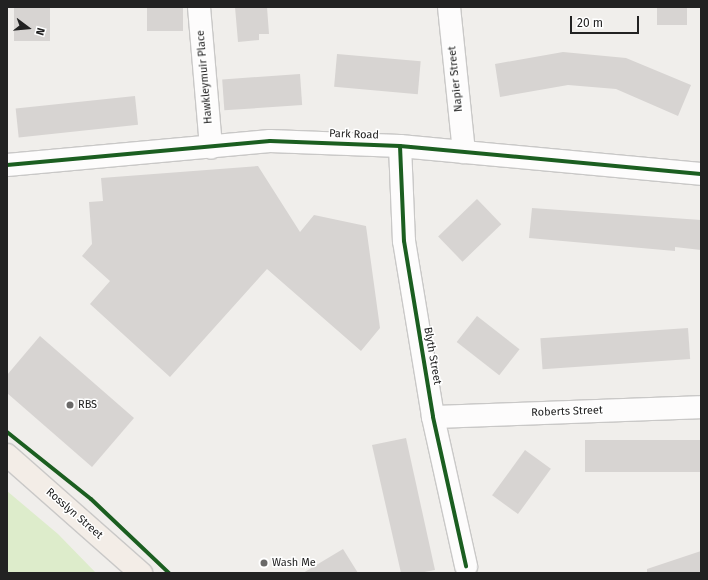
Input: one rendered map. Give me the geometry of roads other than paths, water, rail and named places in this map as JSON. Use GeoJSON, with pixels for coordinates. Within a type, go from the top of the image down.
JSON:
{"type":"FeatureCollection","features":[{"type":"Feature","properties":{"kind":"main road","name":"Rosslyn Street"},"geometry":{"type":"LineString","coordinates":[[7,455],[141,573]]}},
{"type":"Feature","properties":{"kind":"street","name":"Hawkleymuir Place"},"geometry":{"type":"LineString","coordinates":[[199,7],[211,146]]}},
{"type":"Feature","properties":{"kind":"street","name":"Napier Street"},"geometry":{"type":"LineString","coordinates":[[449,7],[464,152]]}},
{"type":"Feature","properties":{"kind":"street","name":"Park Road"},"geometry":{"type":"LineString","coordinates":[[7,165],[270,141],[400,146],[701,174]]}},
{"type":"Feature","properties":{"kind":"street","name":"Blyth Street"},"geometry":{"type":"LineString","coordinates":[[400,146],[404,241],[434,417],[466,566]]}},
{"type":"Feature","properties":{"kind":"street","name":"Roberts Street"},"geometry":{"type":"LineString","coordinates":[[434,417],[701,407]]}},
{"type":"Feature","properties":{"kind":"place","name":"RBS"},"geometry":{"type":"Point","coordinates":[70,405]}},
{"type":"Feature","properties":{"kind":"place","name":"Wash Me"},"geometry":{"type":"Point","coordinates":[264,563]}}]}
